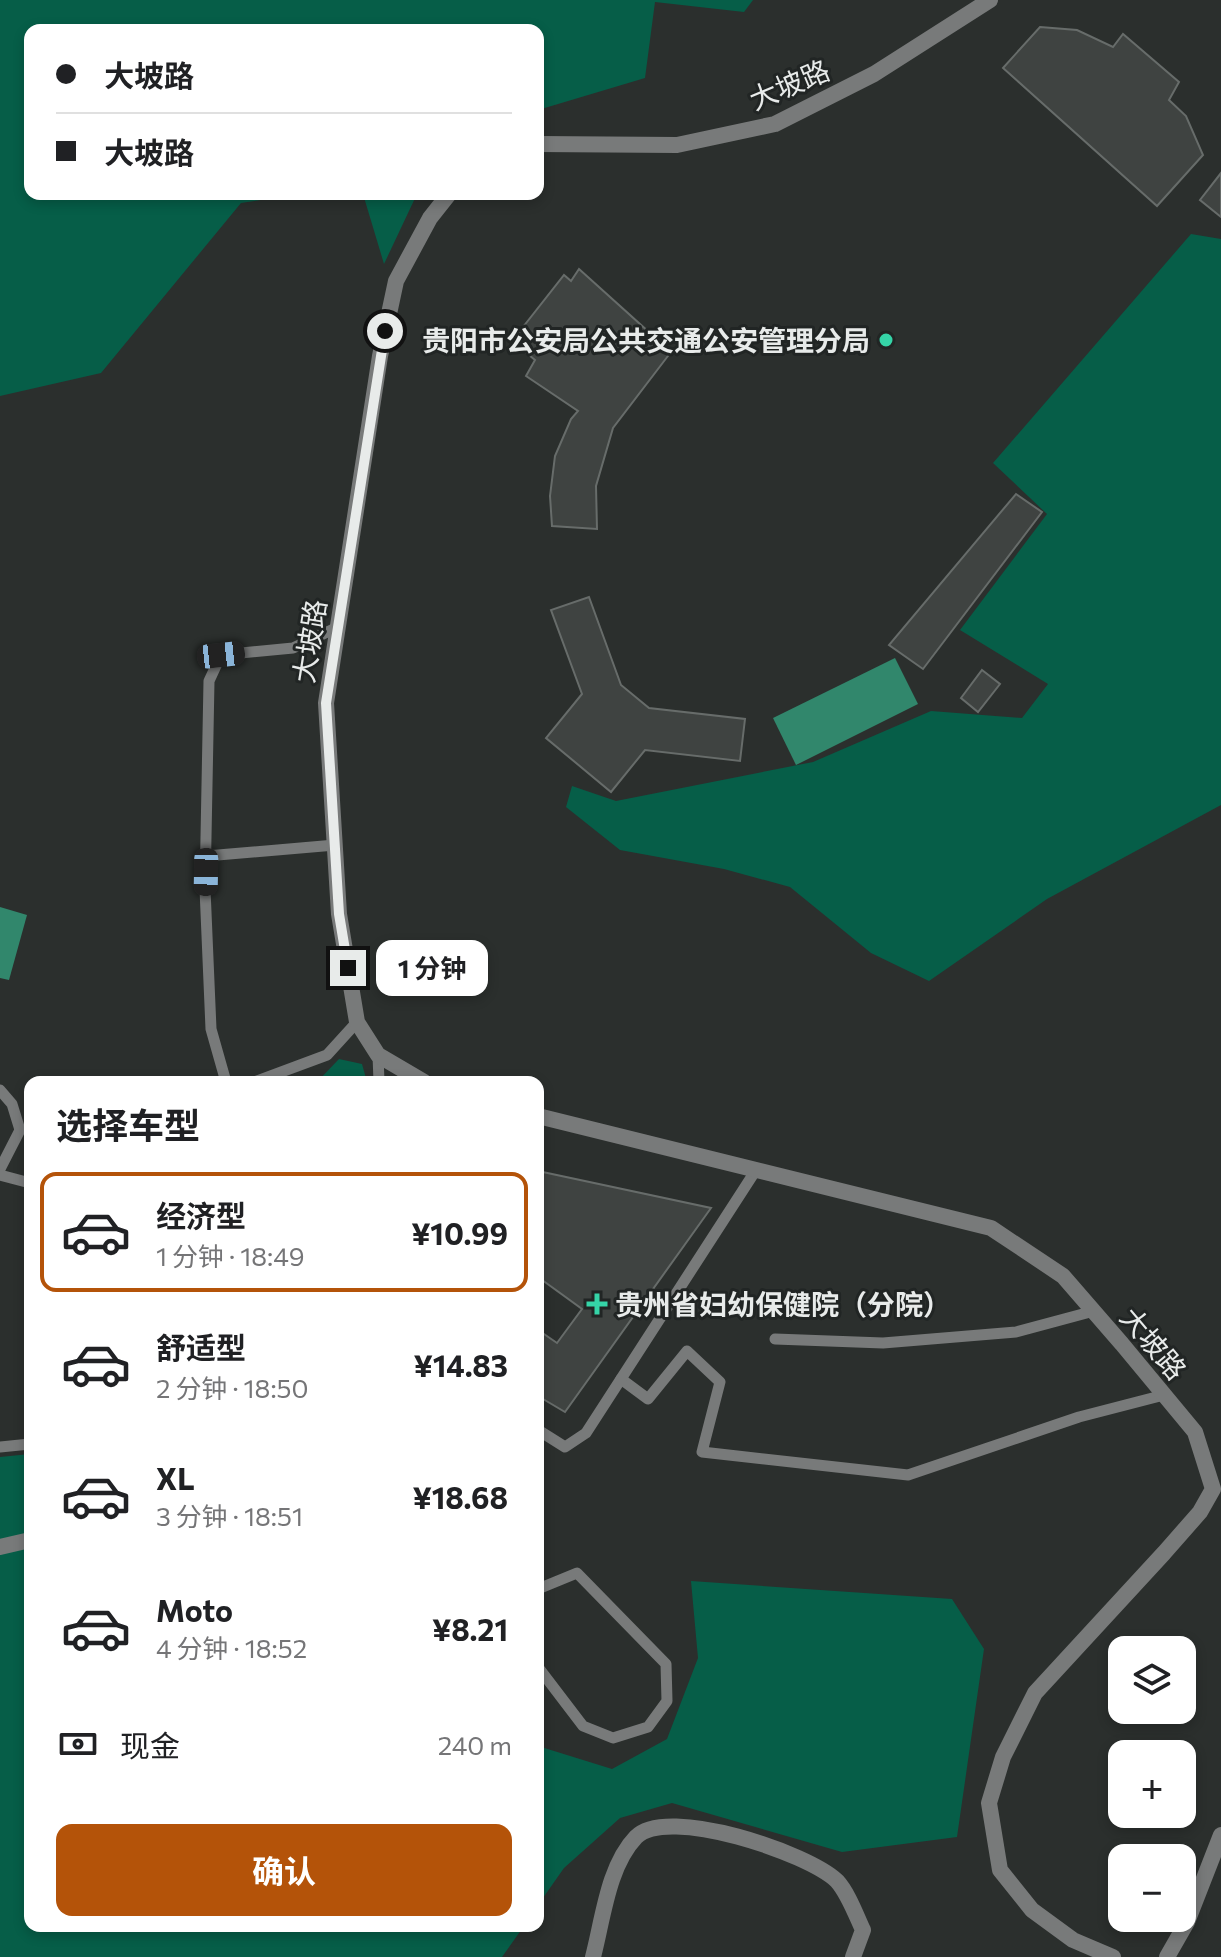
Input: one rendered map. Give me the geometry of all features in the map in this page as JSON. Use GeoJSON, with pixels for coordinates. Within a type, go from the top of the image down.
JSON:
{"type":"FeatureCollection","features":[{"type":"Feature","properties":{"kind":"street","name":"大坡路"},"geometry":{"type":"LineString","coordinates":[[544,144],[677,145],[775,124],[874,74],[990,0]]}},
{"type":"Feature","properties":{"kind":"street","name":"大坡路"},"geometry":{"type":"LineString","coordinates":[[414,1076],[378,1055],[357,1022],[339,914],[326,703],[380,356],[396,281],[430,218],[444,200]]}},
{"type":"Feature","properties":{"kind":"street","name":"大坡路"},"geometry":{"type":"LineString","coordinates":[[544,1117],[991,1228],[1063,1276],[1195,1432],[1213,1489],[1200,1512],[1173,1543],[1035,1693],[1003,1757],[989,1803],[1000,1870],[1024,1900],[1073,1940],[1113,1957]]}},
{"type":"Feature","properties":{"kind":"street"},"geometry":{"type":"LineString","coordinates":[[0,1547],[24,1541]]}},
{"type":"Feature","properties":{"kind":"street"},"geometry":{"type":"LineString","coordinates":[[593,1957],[617,1864],[637,1836],[653,1826],[680,1826],[737,1836],[804,1862],[837,1882],[863,1930],[853,1957]]}},
{"type":"Feature","properties":{"kind":"street"},"geometry":{"type":"LineString","coordinates":[[1167,1957],[1187,1922],[1221,1835]]}},
{"type":"Feature","properties":{"kind":"lane"},"geometry":{"type":"LineString","coordinates":[[224,1076],[211,1029],[206,856],[209,681],[221,655],[293,648],[338,627]]}},
{"type":"Feature","properties":{"kind":"lane"},"geometry":{"type":"LineString","coordinates":[[206,856],[335,845]]}},
{"type":"Feature","properties":{"kind":"lane"},"geometry":{"type":"LineString","coordinates":[[270,1076],[327,1055],[357,1022]]}},
{"type":"Feature","properties":{"kind":"lane"},"geometry":{"type":"LineString","coordinates":[[378,1055],[379,1076]]}},
{"type":"Feature","properties":{"kind":"lane"},"geometry":{"type":"LineString","coordinates":[[0,1090],[12,1104],[20,1130],[0,1172],[24,1181]]}},
{"type":"Feature","properties":{"kind":"lane"},"geometry":{"type":"LineString","coordinates":[[544,1434],[565,1447],[586,1433],[756,1170]]}},
{"type":"Feature","properties":{"kind":"lane"},"geometry":{"type":"LineString","coordinates":[[775,1339],[883,1343],[1016,1332],[1094,1311]]}},
{"type":"Feature","properties":{"kind":"lane"},"geometry":{"type":"LineString","coordinates":[[621,1379],[648,1399],[687,1351],[720,1382],[702,1452],[908,1475],[1079,1417],[1164,1395]]}},
{"type":"Feature","properties":{"kind":"lane"},"geometry":{"type":"LineString","coordinates":[[0,1447],[24,1445]]}},
{"type":"Feature","properties":{"kind":"lane"},"geometry":{"type":"LineString","coordinates":[[544,1587],[577,1573],[666,1664],[667,1701],[648,1727],[613,1738],[583,1726],[544,1675]]}},
{"type":"Feature","properties":{"kind":"shaded area"},"geometry":{"type":"Polygon","coordinates":[[[0,0],[753,0],[744,12],[655,2],[645,78],[544,108],[544,24],[24,24],[24,200],[261,200],[241,203],[101,373],[0,396],[0,0]]]}},
{"type":"Feature","properties":{"kind":"shaded area"},"geometry":{"type":"Polygon","coordinates":[[[365,200],[414,200],[384,264],[365,200]]]}},
{"type":"Feature","properties":{"kind":"shaded area"},"geometry":{"type":"Polygon","coordinates":[[[1191,234],[1221,239],[1221,805],[1047,899],[929,981],[871,953],[790,887],[724,869],[620,850],[566,807],[572,786],[616,801],[813,762],[931,711],[1022,718],[1048,684],[960,630],[1047,514],[993,463],[1191,234]]]}},
{"type":"Feature","properties":{"kind":"shaded area"},"geometry":{"type":"Polygon","coordinates":[[[895,658],[918,704],[796,765],[773,718],[895,658]]]}},
{"type":"Feature","properties":{"kind":"shaded area"},"geometry":{"type":"Polygon","coordinates":[[[0,907],[27,915],[9,980],[0,978],[0,907]]]}},
{"type":"Feature","properties":{"kind":"shaded area"},"geometry":{"type":"Polygon","coordinates":[[[339,1059],[362,1064],[365,1076],[323,1076],[339,1059]]]}},
{"type":"Feature","properties":{"kind":"shaded area"},"geometry":{"type":"Polygon","coordinates":[[[24,1455],[24,1932],[520,1932],[502,1957],[0,1957],[0,1457],[24,1455]]]}},
{"type":"Feature","properties":{"kind":"shaded area"},"geometry":{"type":"Polygon","coordinates":[[[691,1581],[952,1599],[984,1649],[957,1837],[842,1852],[672,1803],[620,1818],[564,1868],[544,1896],[544,1748],[612,1769],[667,1739],[698,1658],[691,1581]]]}},
{"type":"Feature","properties":{"kind":"building"},"geometry":{"type":"Polygon","coordinates":[[[1040,27],[1077,30],[1113,47],[1123,34],[1179,82],[1169,100],[1186,116],[1203,155],[1157,206],[1003,68],[1040,27]]]}},
{"type":"Feature","properties":{"kind":"building"},"geometry":{"type":"Polygon","coordinates":[[[1221,173],[1221,217],[1200,200],[1221,173]]]}},
{"type":"Feature","properties":{"kind":"building"},"geometry":{"type":"Polygon","coordinates":[[[579,269],[671,352],[613,428],[596,486],[597,529],[552,526],[550,496],[555,456],[571,419],[578,411],[526,376],[535,360],[512,341],[564,275],[571,281],[579,269]]]}},
{"type":"Feature","properties":{"kind":"building"},"geometry":{"type":"Polygon","coordinates":[[[1016,494],[1042,512],[923,669],[889,645],[1016,494]]]}},
{"type":"Feature","properties":{"kind":"building"},"geometry":{"type":"Polygon","coordinates":[[[589,597],[621,685],[649,708],[745,719],[740,761],[645,750],[611,792],[546,738],[582,694],[551,610],[589,597]]]}},
{"type":"Feature","properties":{"kind":"building"},"geometry":{"type":"Polygon","coordinates":[[[982,670],[1000,684],[978,712],[961,698],[982,670]]]}},
{"type":"Feature","properties":{"kind":"building","name":"贵州省妇幼保健院（分院）"},"geometry":{"type":"Polygon","coordinates":[[[544,1172],[711,1208],[565,1412],[544,1400],[544,1334],[557,1343],[582,1309],[544,1281],[544,1172]]]}},
{"type":"Feature","properties":{"kind":"place","name":"贵阳市公安局公共交通公安管理分局"},"geometry":{"type":"Point","coordinates":[886,340]}},
{"type":"Feature","properties":{"kind":"place","name":"贵州省妇幼保健院（分院）"},"geometry":{"type":"Point","coordinates":[597,1304]}},
{"type":"Feature","properties":{"kind":"route"},"geometry":{"type":"LineString","coordinates":[[348,968],[339,914],[326,703],[385,331]]}}]}
